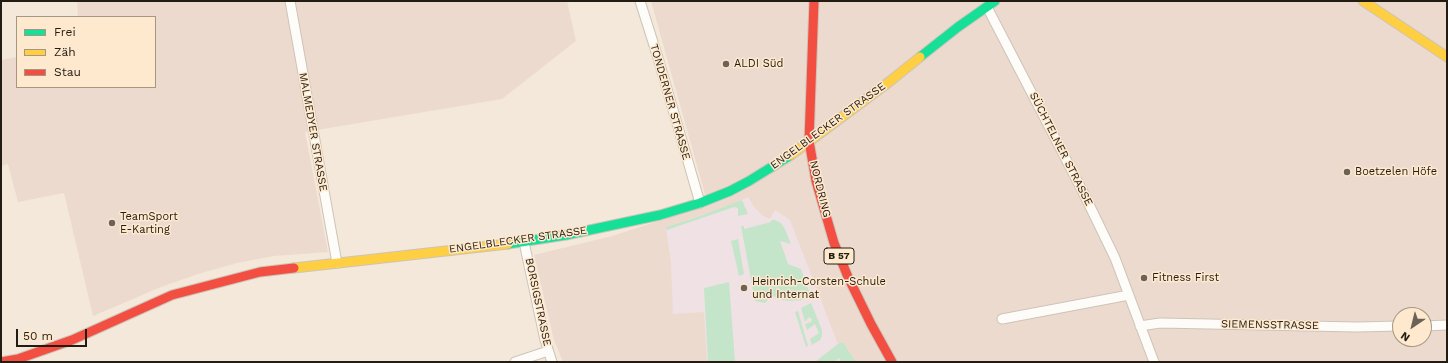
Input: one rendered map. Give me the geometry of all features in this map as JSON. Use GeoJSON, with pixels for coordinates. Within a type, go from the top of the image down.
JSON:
{"type":"FeatureCollection","features":[{"type":"Feature","properties":{"kind":"street","name":"MALMEDYER STRASSE"},"geometry":{"type":"LineString","coordinates":[[290,1],[336,263]]}},
{"type":"Feature","properties":{"kind":"street","name":"NORDRING"},"geometry":{"type":"LineString","coordinates":[[814,1],[809,141],[816,181],[834,243],[851,284],[874,331],[892,362]]}},
{"type":"Feature","properties":{"kind":"street","name":"ENGELBLECKER STRASSE"},"geometry":{"type":"LineString","coordinates":[[1,362],[18,360],[72,340],[172,295],[260,272],[524,242],[566,235],[660,215],[700,203],[730,191],[749,181],[809,141],[889,82],[958,27],[995,1]]}},
{"type":"Feature","properties":{"kind":"street"},"geometry":{"type":"LineString","coordinates":[[1363,1],[1447,57]]}},
{"type":"Feature","properties":{"kind":"street","name":"TONDERNER STRASSE"},"geometry":{"type":"LineString","coordinates":[[640,2],[658,58],[700,203]]}},
{"type":"Feature","properties":{"kind":"street","name":"SÜCHTELNER STRASSE"},"geometry":{"type":"LineString","coordinates":[[987,7],[1084,192],[1116,258],[1154,362]]}},
{"type":"Feature","properties":{"kind":"street","name":"BORSIGSTRASSE"},"geometry":{"type":"LineString","coordinates":[[524,242],[548,351],[552,362]]}},
{"type":"Feature","properties":{"kind":"street"},"geometry":{"type":"LineString","coordinates":[[1002,319],[1129,295]]}},
{"type":"Feature","properties":{"kind":"street","name":"SIEMENSSTRASSE"},"geometry":{"type":"LineString","coordinates":[[1140,326],[1160,323],[1350,327],[1392,326]]}},
{"type":"Feature","properties":{"kind":"street"},"geometry":{"type":"LineString","coordinates":[[1432,326],[1447,325]]}},
{"type":"Feature","properties":{"kind":"street"},"geometry":{"type":"LineString","coordinates":[[515,362],[548,351]]}},
{"type":"Feature","properties":{"kind":"shaded area"},"geometry":{"type":"Polygon","coordinates":[[[77,1],[567,1],[576,41],[502,99],[305,132],[328,252],[274,256],[237,263],[198,274],[161,287],[93,316],[64,193],[18,202],[8,164],[1,166],[1,60],[16,57],[16,88],[156,88],[156,16],[78,16],[77,1]]]}},
{"type":"Feature","properties":{"kind":"shaded area"},"geometry":{"type":"Polygon","coordinates":[[[651,1],[1447,1],[1447,362],[563,362],[554,340],[534,255],[612,236],[708,205],[651,1]]]}},
{"type":"Feature","properties":{"kind":"shaded area","name":"Heinrich-Corsten-Schule und Internat"},"geometry":{"type":"Polygon","coordinates":[[[748,197],[754,207],[763,216],[770,219],[775,210],[790,220],[838,344],[843,342],[856,362],[707,362],[704,312],[673,314],[671,263],[666,227],[732,205],[748,197]]]}},
{"type":"Feature","properties":{"kind":"green space"},"geometry":{"type":"Polygon","coordinates":[[[742,200],[748,214],[738,216],[738,208],[734,207],[667,230],[666,227],[742,200]]]}},
{"type":"Feature","properties":{"kind":"green space"},"geometry":{"type":"Polygon","coordinates":[[[771,220],[781,223],[785,229],[791,244],[780,241],[788,264],[801,269],[811,297],[802,300],[789,301],[771,296],[765,303],[755,301],[741,226],[744,226],[744,229],[771,222],[771,220]]]}},
{"type":"Feature","properties":{"kind":"green space"},"geometry":{"type":"Polygon","coordinates":[[[738,239],[744,274],[739,276],[731,241],[738,239]]]}},
{"type":"Feature","properties":{"kind":"green space"},"geometry":{"type":"Polygon","coordinates":[[[729,282],[735,362],[708,362],[704,288],[729,282]]]}},
{"type":"Feature","properties":{"kind":"green space"},"geometry":{"type":"Polygon","coordinates":[[[811,303],[822,330],[820,340],[812,345],[810,339],[819,333],[815,324],[807,330],[805,324],[811,322],[812,319],[809,317],[805,322],[801,308],[811,303]]]}},
{"type":"Feature","properties":{"kind":"green space"},"geometry":{"type":"Polygon","coordinates":[[[798,311],[808,346],[806,347],[795,312],[798,311]]]}},
{"type":"Feature","properties":{"kind":"green space"},"geometry":{"type":"Polygon","coordinates":[[[843,342],[856,362],[841,362],[839,358],[834,362],[815,362],[838,344],[843,342]]]}},
{"type":"Feature","properties":{"kind":"traffic: fast"},"geometry":{"type":"LineString","coordinates":[[920,57],[958,27],[995,1]]}},
{"type":"Feature","properties":{"kind":"traffic: fast"},"geometry":{"type":"LineString","coordinates":[[508,244],[566,235],[660,215],[700,203],[730,191],[749,181],[791,155]]}},
{"type":"Feature","properties":{"kind":"traffic: slow"},"geometry":{"type":"LineString","coordinates":[[1363,1],[1447,57]]}},
{"type":"Feature","properties":{"kind":"traffic: slow"},"geometry":{"type":"LineString","coordinates":[[791,155],[920,57]]}},
{"type":"Feature","properties":{"kind":"traffic: slow"},"geometry":{"type":"LineString","coordinates":[[294,268],[508,244]]}},
{"type":"Feature","properties":{"kind":"traffic: jam"},"geometry":{"type":"LineString","coordinates":[[814,1],[809,141],[816,181],[834,243],[848,277],[892,362]]}},
{"type":"Feature","properties":{"kind":"traffic: jam"},"geometry":{"type":"LineString","coordinates":[[1,362],[18,359],[72,340],[172,295],[260,272],[294,268]]}},
{"type":"Feature","properties":{"kind":"place","name":"ALDI Süd"},"geometry":{"type":"Point","coordinates":[726,64]}},
{"type":"Feature","properties":{"kind":"place","name":"Boetzelen Höfe"},"geometry":{"type":"Point","coordinates":[1347,172]}},
{"type":"Feature","properties":{"kind":"place","name":"TeamSport E-Karting"},"geometry":{"type":"Point","coordinates":[112,223]}},
{"type":"Feature","properties":{"kind":"place","name":"Fitness First"},"geometry":{"type":"Point","coordinates":[1144,278]}},
{"type":"Feature","properties":{"kind":"place","name":"Heinrich-Corsten-Schule und Internat"},"geometry":{"type":"Point","coordinates":[744,288]}}]}
